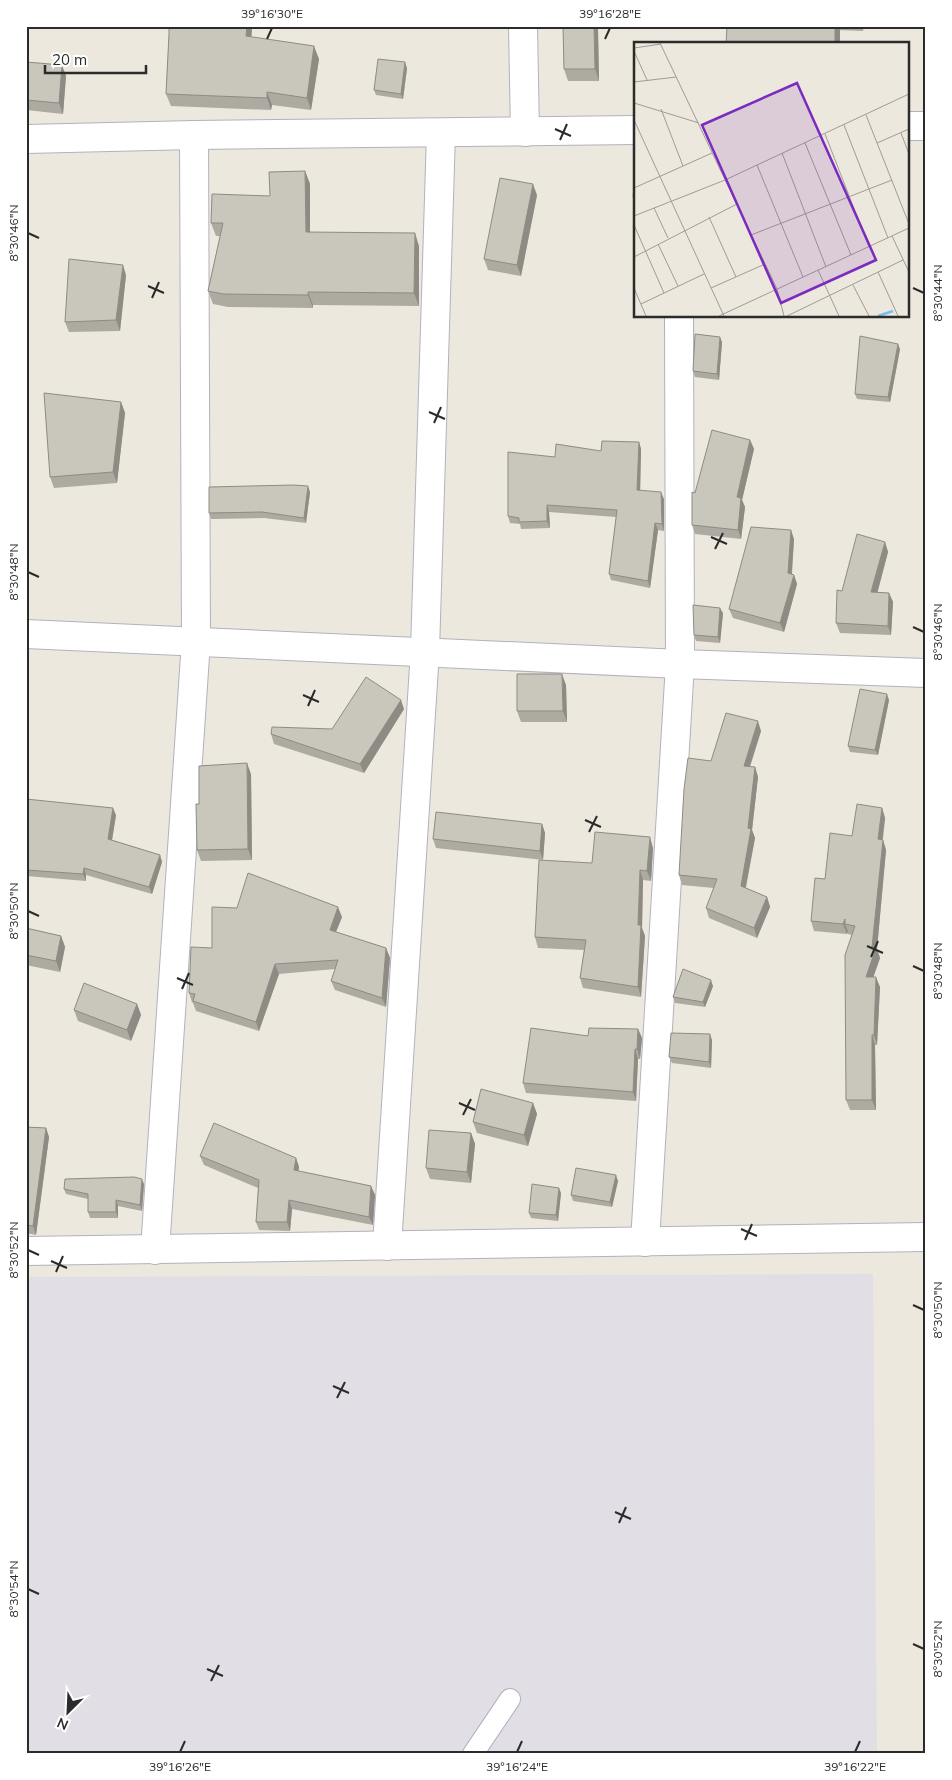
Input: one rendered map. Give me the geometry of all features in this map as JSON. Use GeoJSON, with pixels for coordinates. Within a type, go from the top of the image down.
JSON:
{"type":"FeatureCollection","features":[{"type":"Feature","properties":{"kind":"street"},"geometry":{"type":"LineString","coordinates":[[523,26],[525,132]]}},
{"type":"Feature","properties":{"kind":"street"},"geometry":{"type":"LineString","coordinates":[[910,126],[926,126]]}},
{"type":"Feature","properties":{"kind":"street"},"geometry":{"type":"LineString","coordinates":[[26,139],[194,135],[634,130]]}},
{"type":"Feature","properties":{"kind":"street"},"geometry":{"type":"LineString","coordinates":[[387,1246],[425,651],[441,133]]}},
{"type":"Feature","properties":{"kind":"street"},"geometry":{"type":"LineString","coordinates":[[154,1250],[196,641],[194,135]]}},
{"type":"Feature","properties":{"kind":"street"},"geometry":{"type":"LineString","coordinates":[[645,1242],[680,664],[679,318]]}},
{"type":"Feature","properties":{"kind":"street"},"geometry":{"type":"LineString","coordinates":[[26,634],[680,664],[926,673]]}},
{"type":"Feature","properties":{"kind":"street"},"geometry":{"type":"LineString","coordinates":[[26,1251],[926,1237]]}},
{"type":"Feature","properties":{"kind":"lane"},"geometry":{"type":"LineString","coordinates":[[473,1754],[510,1699]]}},
{"type":"Feature","properties":{"kind":"shaded area"},"geometry":{"type":"Polygon","coordinates":[[[873,1274],[877,1754],[26,1754],[26,1277],[873,1274]]]}},
{"type":"Feature","properties":{"kind":"building"},"geometry":{"type":"Polygon","coordinates":[[[169,26],[247,26],[246,36],[314,46],[307,98],[267,92],[267,98],[166,94],[169,26]]]}},
{"type":"Feature","properties":{"kind":"building"},"geometry":{"type":"Polygon","coordinates":[[[563,26],[594,26],[595,69],[564,69],[563,26]]]}},
{"type":"Feature","properties":{"kind":"building"},"geometry":{"type":"Polygon","coordinates":[[[727,26],[835,26],[835,42],[726,42],[727,26]]]}},
{"type":"Feature","properties":{"kind":"building"},"geometry":{"type":"Polygon","coordinates":[[[378,59],[405,62],[401,94],[374,90],[378,59]]]}},
{"type":"Feature","properties":{"kind":"building"},"geometry":{"type":"Polygon","coordinates":[[[26,62],[62,65],[59,103],[26,100],[26,62]]]}},
{"type":"Feature","properties":{"kind":"building"},"geometry":{"type":"Polygon","coordinates":[[[305,171],[306,232],[415,233],[414,293],[308,292],[308,295],[223,294],[208,291],[223,223],[211,223],[212,194],[270,196],[269,172],[305,171]]]}},
{"type":"Feature","properties":{"kind":"building"},"geometry":{"type":"Polygon","coordinates":[[[500,178],[533,184],[517,265],[484,259],[500,178]]]}},
{"type":"Feature","properties":{"kind":"building"},"geometry":{"type":"Polygon","coordinates":[[[69,259],[123,265],[116,320],[65,322],[69,259]]]}},
{"type":"Feature","properties":{"kind":"building"},"geometry":{"type":"Polygon","coordinates":[[[695,334],[720,337],[717,374],[693,371],[695,334]]]}},
{"type":"Feature","properties":{"kind":"building"},"geometry":{"type":"Polygon","coordinates":[[[860,336],[898,344],[888,397],[855,394],[860,336]]]}},
{"type":"Feature","properties":{"kind":"building"},"geometry":{"type":"Polygon","coordinates":[[[44,393],[121,402],[113,472],[50,477],[44,393]]]}},
{"type":"Feature","properties":{"kind":"building"},"geometry":{"type":"Polygon","coordinates":[[[712,430],[750,440],[737,497],[741,498],[738,530],[692,525],[692,492],[695,493],[712,430]]]}},
{"type":"Feature","properties":{"kind":"building"},"geometry":{"type":"Polygon","coordinates":[[[602,441],[639,442],[637,490],[661,492],[662,524],[655,523],[648,581],[609,574],[617,510],[547,505],[547,521],[519,522],[519,518],[508,516],[508,452],[555,457],[556,444],[601,451],[602,441]]]}},
{"type":"Feature","properties":{"kind":"building"},"geometry":{"type":"Polygon","coordinates":[[[308,486],[304,518],[262,512],[209,513],[209,487],[308,486]]]}},
{"type":"Feature","properties":{"kind":"building"},"geometry":{"type":"Polygon","coordinates":[[[751,527],[791,530],[788,573],[794,575],[780,623],[729,609],[751,527]]]}},
{"type":"Feature","properties":{"kind":"building"},"geometry":{"type":"Polygon","coordinates":[[[857,534],[885,542],[871,592],[889,593],[888,626],[836,623],[837,590],[842,591],[857,534]]]}},
{"type":"Feature","properties":{"kind":"building"},"geometry":{"type":"Polygon","coordinates":[[[693,605],[720,608],[718,637],[694,635],[693,605]]]}},
{"type":"Feature","properties":{"kind":"building"},"geometry":{"type":"Polygon","coordinates":[[[517,674],[562,674],[563,711],[517,711],[517,674]]]}},
{"type":"Feature","properties":{"kind":"building"},"geometry":{"type":"Polygon","coordinates":[[[366,677],[401,700],[360,764],[271,734],[272,727],[332,729],[366,677]]]}},
{"type":"Feature","properties":{"kind":"building"},"geometry":{"type":"Polygon","coordinates":[[[860,689],[887,694],[875,750],[848,746],[860,689]]]}},
{"type":"Feature","properties":{"kind":"building"},"geometry":{"type":"Polygon","coordinates":[[[726,713],[758,721],[744,766],[755,767],[748,828],[751,829],[741,886],[767,897],[754,928],[706,908],[717,879],[679,875],[684,789],[688,758],[711,761],[726,713]]]}},
{"type":"Feature","properties":{"kind":"building"},"geometry":{"type":"Polygon","coordinates":[[[247,763],[248,849],[197,850],[196,804],[199,804],[199,766],[247,763]]]}},
{"type":"Feature","properties":{"kind":"building"},"geometry":{"type":"Polygon","coordinates":[[[26,799],[113,808],[108,839],[160,855],[149,887],[84,868],[83,874],[26,870],[26,799]]]}},
{"type":"Feature","properties":{"kind":"building"},"geometry":{"type":"Polygon","coordinates":[[[857,804],[882,808],[878,839],[883,840],[872,947],[876,948],[866,977],[876,977],[874,1035],[872,1035],[872,1100],[846,1100],[845,955],[855,926],[845,924],[845,919],[843,924],[811,921],[815,878],[825,879],[830,833],[852,836],[857,804]]]}},
{"type":"Feature","properties":{"kind":"building"},"geometry":{"type":"Polygon","coordinates":[[[436,812],[542,824],[540,851],[433,839],[436,812]]]}},
{"type":"Feature","properties":{"kind":"building"},"geometry":{"type":"Polygon","coordinates":[[[595,832],[650,837],[647,871],[640,870],[638,925],[641,925],[638,987],[580,978],[586,940],[535,937],[539,860],[592,863],[595,832]]]}},
{"type":"Feature","properties":{"kind":"building"},"geometry":{"type":"Polygon","coordinates":[[[248,873],[338,907],[330,930],[386,948],[382,998],[331,981],[338,960],[275,964],[256,1022],[193,1001],[195,994],[189,993],[191,947],[212,948],[212,907],[237,908],[248,873]]]}},
{"type":"Feature","properties":{"kind":"building"},"geometry":{"type":"Polygon","coordinates":[[[26,928],[61,936],[56,961],[26,955],[26,928]]]}},
{"type":"Feature","properties":{"kind":"building"},"geometry":{"type":"Polygon","coordinates":[[[683,969],[711,980],[703,1002],[673,997],[683,969]]]}},
{"type":"Feature","properties":{"kind":"building"},"geometry":{"type":"Polygon","coordinates":[[[84,983],[137,1004],[127,1030],[74,1010],[84,983]]]}},
{"type":"Feature","properties":{"kind":"building"},"geometry":{"type":"Polygon","coordinates":[[[531,1028],[588,1036],[589,1028],[638,1029],[633,1092],[523,1083],[531,1028]]]}},
{"type":"Feature","properties":{"kind":"building"},"geometry":{"type":"Polygon","coordinates":[[[671,1033],[710,1034],[709,1062],[669,1057],[671,1033]]]}},
{"type":"Feature","properties":{"kind":"building"},"geometry":{"type":"Polygon","coordinates":[[[481,1089],[533,1103],[524,1135],[473,1122],[481,1089]]]}},
{"type":"Feature","properties":{"kind":"building"},"geometry":{"type":"Polygon","coordinates":[[[214,1123],[296,1158],[294,1170],[371,1186],[369,1217],[289,1200],[287,1222],[256,1222],[259,1180],[200,1156],[214,1123]]]}},
{"type":"Feature","properties":{"kind":"building"},"geometry":{"type":"Polygon","coordinates":[[[26,1127],[46,1128],[33,1226],[26,1225],[26,1127]]]}},
{"type":"Feature","properties":{"kind":"building"},"geometry":{"type":"Polygon","coordinates":[[[429,1130],[471,1133],[467,1172],[426,1168],[429,1130]]]}},
{"type":"Feature","properties":{"kind":"building"},"geometry":{"type":"Polygon","coordinates":[[[576,1168],[616,1175],[610,1202],[571,1195],[576,1168]]]}},
{"type":"Feature","properties":{"kind":"building"},"geometry":{"type":"Polygon","coordinates":[[[134,1177],[142,1179],[140,1205],[116,1200],[116,1212],[88,1212],[88,1194],[64,1189],[65,1179],[134,1177]]]}},
{"type":"Feature","properties":{"kind":"building"},"geometry":{"type":"Polygon","coordinates":[[[532,1184],[559,1188],[556,1215],[529,1213],[532,1184]]]}}]}
